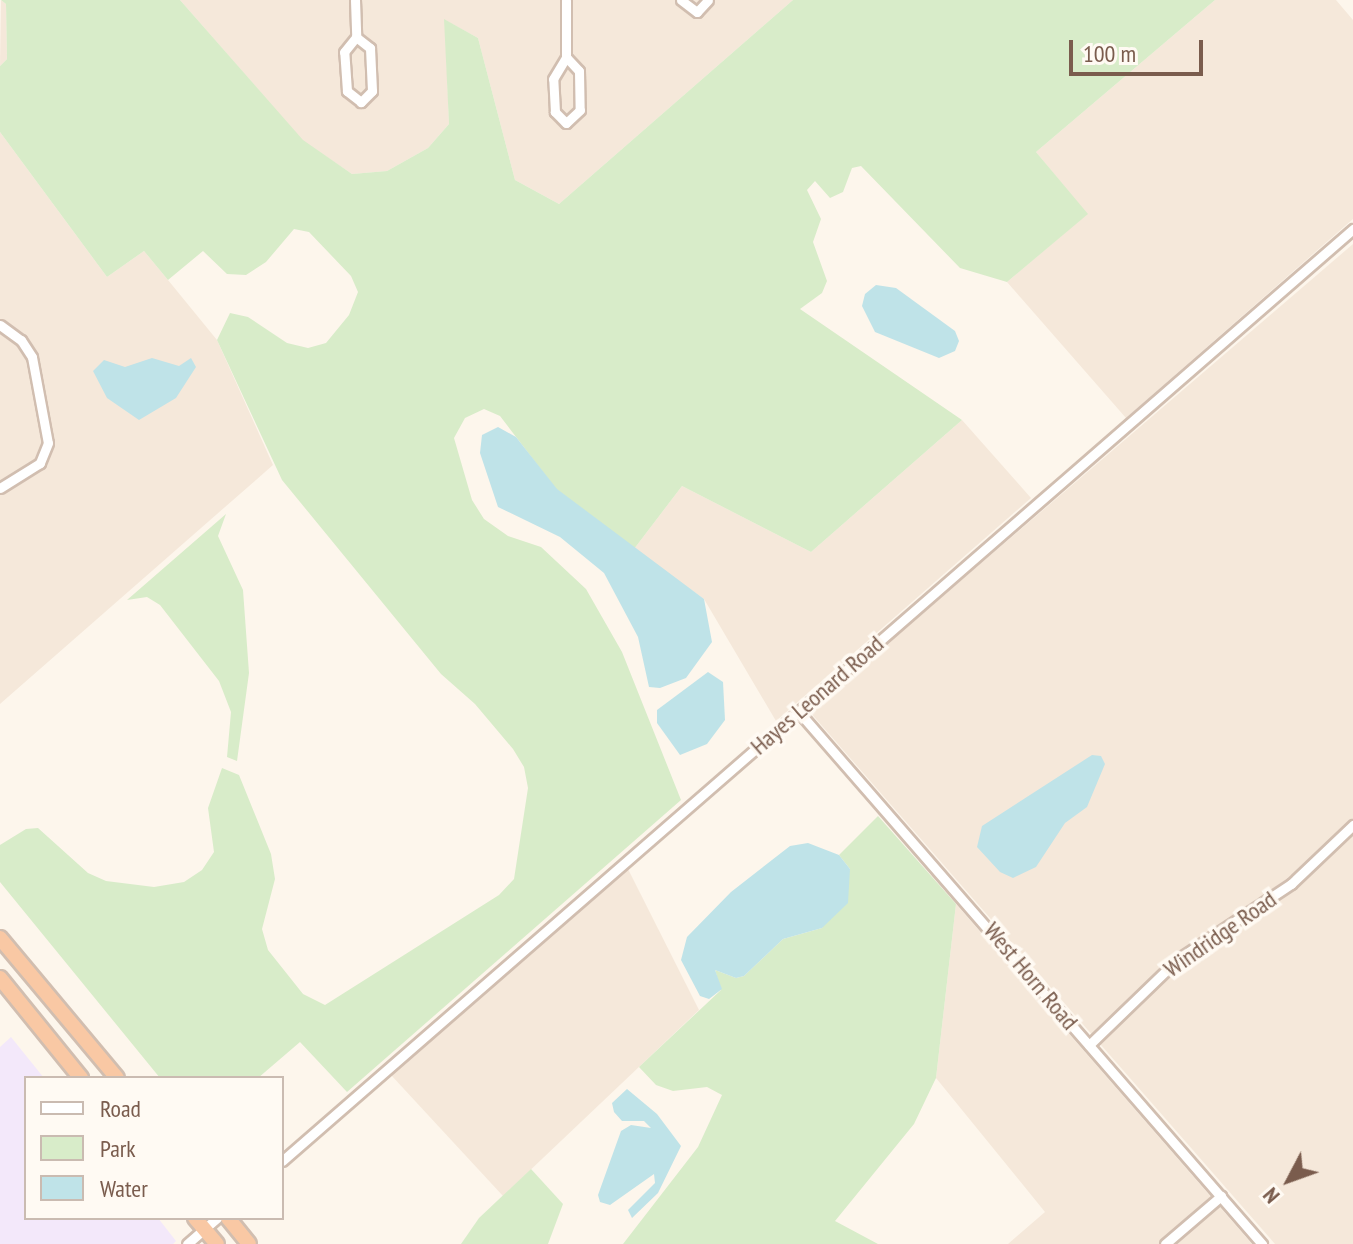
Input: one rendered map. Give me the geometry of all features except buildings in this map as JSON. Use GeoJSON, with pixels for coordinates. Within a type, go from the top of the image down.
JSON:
{"type":"FeatureCollection","features":[{"type":"Feature","properties":{"kind":"highway"},"geometry":{"type":"LineString","coordinates":[[0,938],[115,1076]]}},
{"type":"Feature","properties":{"kind":"highway"},"geometry":{"type":"LineString","coordinates":[[0,978],[79,1076]]}},
{"type":"Feature","properties":{"kind":"highway"},"geometry":{"type":"LineString","coordinates":[[230,1220],[249,1244]]}},
{"type":"Feature","properties":{"kind":"highway"},"geometry":{"type":"LineString","coordinates":[[200,1223],[217,1244]]}},
{"type":"Feature","properties":{"kind":"street"},"geometry":{"type":"LineString","coordinates":[[355,0],[356,37],[344,52],[347,91],[361,102],[372,91],[372,74],[370,48],[356,37]]}},
{"type":"Feature","properties":{"kind":"street"},"geometry":{"type":"LineString","coordinates":[[566,0],[566,57],[553,79],[555,112],[566,123],[580,110],[579,71],[566,57]]}},
{"type":"Feature","properties":{"kind":"street"},"geometry":{"type":"LineString","coordinates":[[681,0],[697,12],[708,0]]}},
{"type":"Feature","properties":{"kind":"street","name":"Hayes Leonard Road"},"geometry":{"type":"LineString","coordinates":[[284,1159],[1353,229]]}},
{"type":"Feature","properties":{"kind":"street"},"geometry":{"type":"LineString","coordinates":[[0,325],[21,340],[32,357],[48,443],[40,463],[0,488]]}},
{"type":"Feature","properties":{"kind":"street","name":"West Horn Road"},"geometry":{"type":"LineString","coordinates":[[798,711],[1262,1244]]}},
{"type":"Feature","properties":{"kind":"street","name":"Windridge Road"},"geometry":{"type":"LineString","coordinates":[[1089,1045],[1178,959],[1291,884],[1353,825]]}},
{"type":"Feature","properties":{"kind":"street"},"geometry":{"type":"LineString","coordinates":[[1165,1244],[1221,1196]]}},
{"type":"Feature","properties":{"kind":"street"},"geometry":{"type":"LineString","coordinates":[[187,1244],[200,1223]]}},
{"type":"Feature","properties":{"kind":"shaded area"},"geometry":{"type":"Polygon","coordinates":[[[1,0],[6,4],[7,59],[0,66],[1,0]]]}},
{"type":"Feature","properties":{"kind":"shaded area"},"geometry":{"type":"Polygon","coordinates":[[[180,0],[793,0],[559,204],[515,180],[478,38],[445,20],[449,124],[428,148],[387,171],[352,174],[303,141],[180,0]]]}},
{"type":"Feature","properties":{"kind":"shaded area"},"geometry":{"type":"Polygon","coordinates":[[[1215,0],[1336,0],[1353,20],[1353,219],[1126,418],[1007,282],[1087,214],[1036,152],[1215,0]]]}},
{"type":"Feature","properties":{"kind":"shaded area"},"geometry":{"type":"Polygon","coordinates":[[[0,132],[107,277],[144,251],[168,280],[217,340],[273,465],[0,704],[0,132]]]}},
{"type":"Feature","properties":{"kind":"shaded area"},"geometry":{"type":"Polygon","coordinates":[[[1353,244],[1353,1244],[1275,1244],[809,711],[1353,244]]]}},
{"type":"Feature","properties":{"kind":"shaded area"},"geometry":{"type":"Polygon","coordinates":[[[962,420],[1031,498],[776,721],[704,599],[634,549],[682,486],[811,552],[962,420]]]}},
{"type":"Feature","properties":{"kind":"shaded area"},"geometry":{"type":"Polygon","coordinates":[[[627,867],[699,1010],[503,1196],[391,1075],[627,867]]]}},
{"type":"Feature","properties":{"kind":"shaded area"},"geometry":{"type":"Polygon","coordinates":[[[956,904],[1252,1244],[1008,1244],[1045,1212],[936,1078],[956,904]]]}},
{"type":"Feature","properties":{"kind":"shaded area"},"geometry":{"type":"Polygon","coordinates":[[[11,1037],[42,1076],[24,1076],[24,1220],[160,1220],[176,1241],[173,1244],[0,1244],[0,1047],[11,1037]]]}},
{"type":"Feature","properties":{"kind":"green space"},"geometry":{"type":"Polygon","coordinates":[[[1,0],[180,0],[303,140],[352,174],[387,171],[428,148],[449,124],[444,19],[478,38],[515,180],[559,204],[793,0],[1215,0],[1036,152],[1088,214],[1007,282],[960,268],[861,166],[852,168],[843,192],[830,198],[815,181],[807,190],[821,219],[813,242],[827,281],[822,293],[800,309],[962,420],[811,552],[682,486],[634,549],[556,489],[500,416],[484,409],[465,418],[454,438],[472,500],[484,519],[508,536],[541,547],[586,589],[622,652],[681,800],[347,1092],[300,1042],[260,1076],[158,1076],[0,882],[0,845],[26,829],[38,828],[88,873],[106,881],[154,887],[184,882],[202,870],[214,852],[208,808],[222,768],[239,775],[271,854],[275,879],[262,929],[268,950],[303,994],[325,1005],[499,895],[514,879],[528,788],[524,767],[513,749],[475,704],[441,674],[282,480],[217,340],[230,313],[248,317],[287,343],[308,348],[326,343],[349,315],[358,292],[351,276],[309,232],[294,229],[266,262],[246,275],[227,274],[203,251],[168,280],[144,251],[107,277],[0,132],[0,66],[7,59],[6,4],[1,0]]]}},
{"type":"Feature","properties":{"kind":"green space"},"geometry":{"type":"Polygon","coordinates":[[[226,514],[218,536],[243,590],[249,673],[237,761],[227,757],[231,712],[219,681],[160,605],[147,597],[127,600],[226,514]]]}},
{"type":"Feature","properties":{"kind":"green space"},"geometry":{"type":"Polygon","coordinates":[[[878,816],[956,904],[936,1078],[914,1124],[835,1221],[878,1244],[623,1244],[698,1147],[722,1095],[707,1087],[673,1091],[656,1085],[639,1067],[721,990],[715,970],[736,978],[744,976],[783,939],[822,928],[850,869],[839,855],[878,816]]]}},
{"type":"Feature","properties":{"kind":"green space"},"geometry":{"type":"Polygon","coordinates":[[[531,1169],[563,1204],[548,1244],[461,1244],[479,1218],[531,1169]]]}},
{"type":"Feature","properties":{"kind":"water"},"geometry":{"type":"Polygon","coordinates":[[[876,285],[896,288],[955,331],[959,341],[955,351],[939,358],[875,332],[862,306],[865,294],[876,285]]]}},
{"type":"Feature","properties":{"kind":"water"},"geometry":{"type":"Polygon","coordinates":[[[152,358],[179,366],[191,358],[196,367],[176,398],[139,420],[107,398],[93,371],[104,360],[125,367],[152,358]]]}},
{"type":"Feature","properties":{"kind":"water"},"geometry":{"type":"Polygon","coordinates":[[[498,427],[516,437],[557,489],[704,599],[712,642],[686,678],[660,688],[649,687],[638,637],[604,573],[560,537],[498,507],[480,453],[482,435],[498,427]]]}},
{"type":"Feature","properties":{"kind":"water"},"geometry":{"type":"Polygon","coordinates":[[[708,672],[723,682],[725,720],[707,744],[680,755],[657,723],[657,710],[708,672]]]}},
{"type":"Feature","properties":{"kind":"water"},"geometry":{"type":"Polygon","coordinates":[[[1092,755],[1101,756],[1105,764],[1087,807],[1065,823],[1036,867],[1013,878],[1000,872],[977,847],[982,826],[1092,755]]]}},
{"type":"Feature","properties":{"kind":"water"},"geometry":{"type":"Polygon","coordinates":[[[808,843],[839,855],[850,869],[848,903],[822,928],[783,939],[744,976],[736,978],[715,970],[722,989],[709,999],[700,996],[681,960],[687,937],[731,892],[790,846],[808,843]]]}},
{"type":"Feature","properties":{"kind":"water"},"geometry":{"type":"Polygon","coordinates":[[[627,1089],[657,1114],[681,1146],[658,1193],[632,1218],[628,1210],[655,1183],[654,1174],[610,1205],[600,1202],[598,1195],[621,1131],[631,1125],[651,1128],[644,1121],[622,1121],[614,1112],[612,1103],[627,1089]]]}}]}
